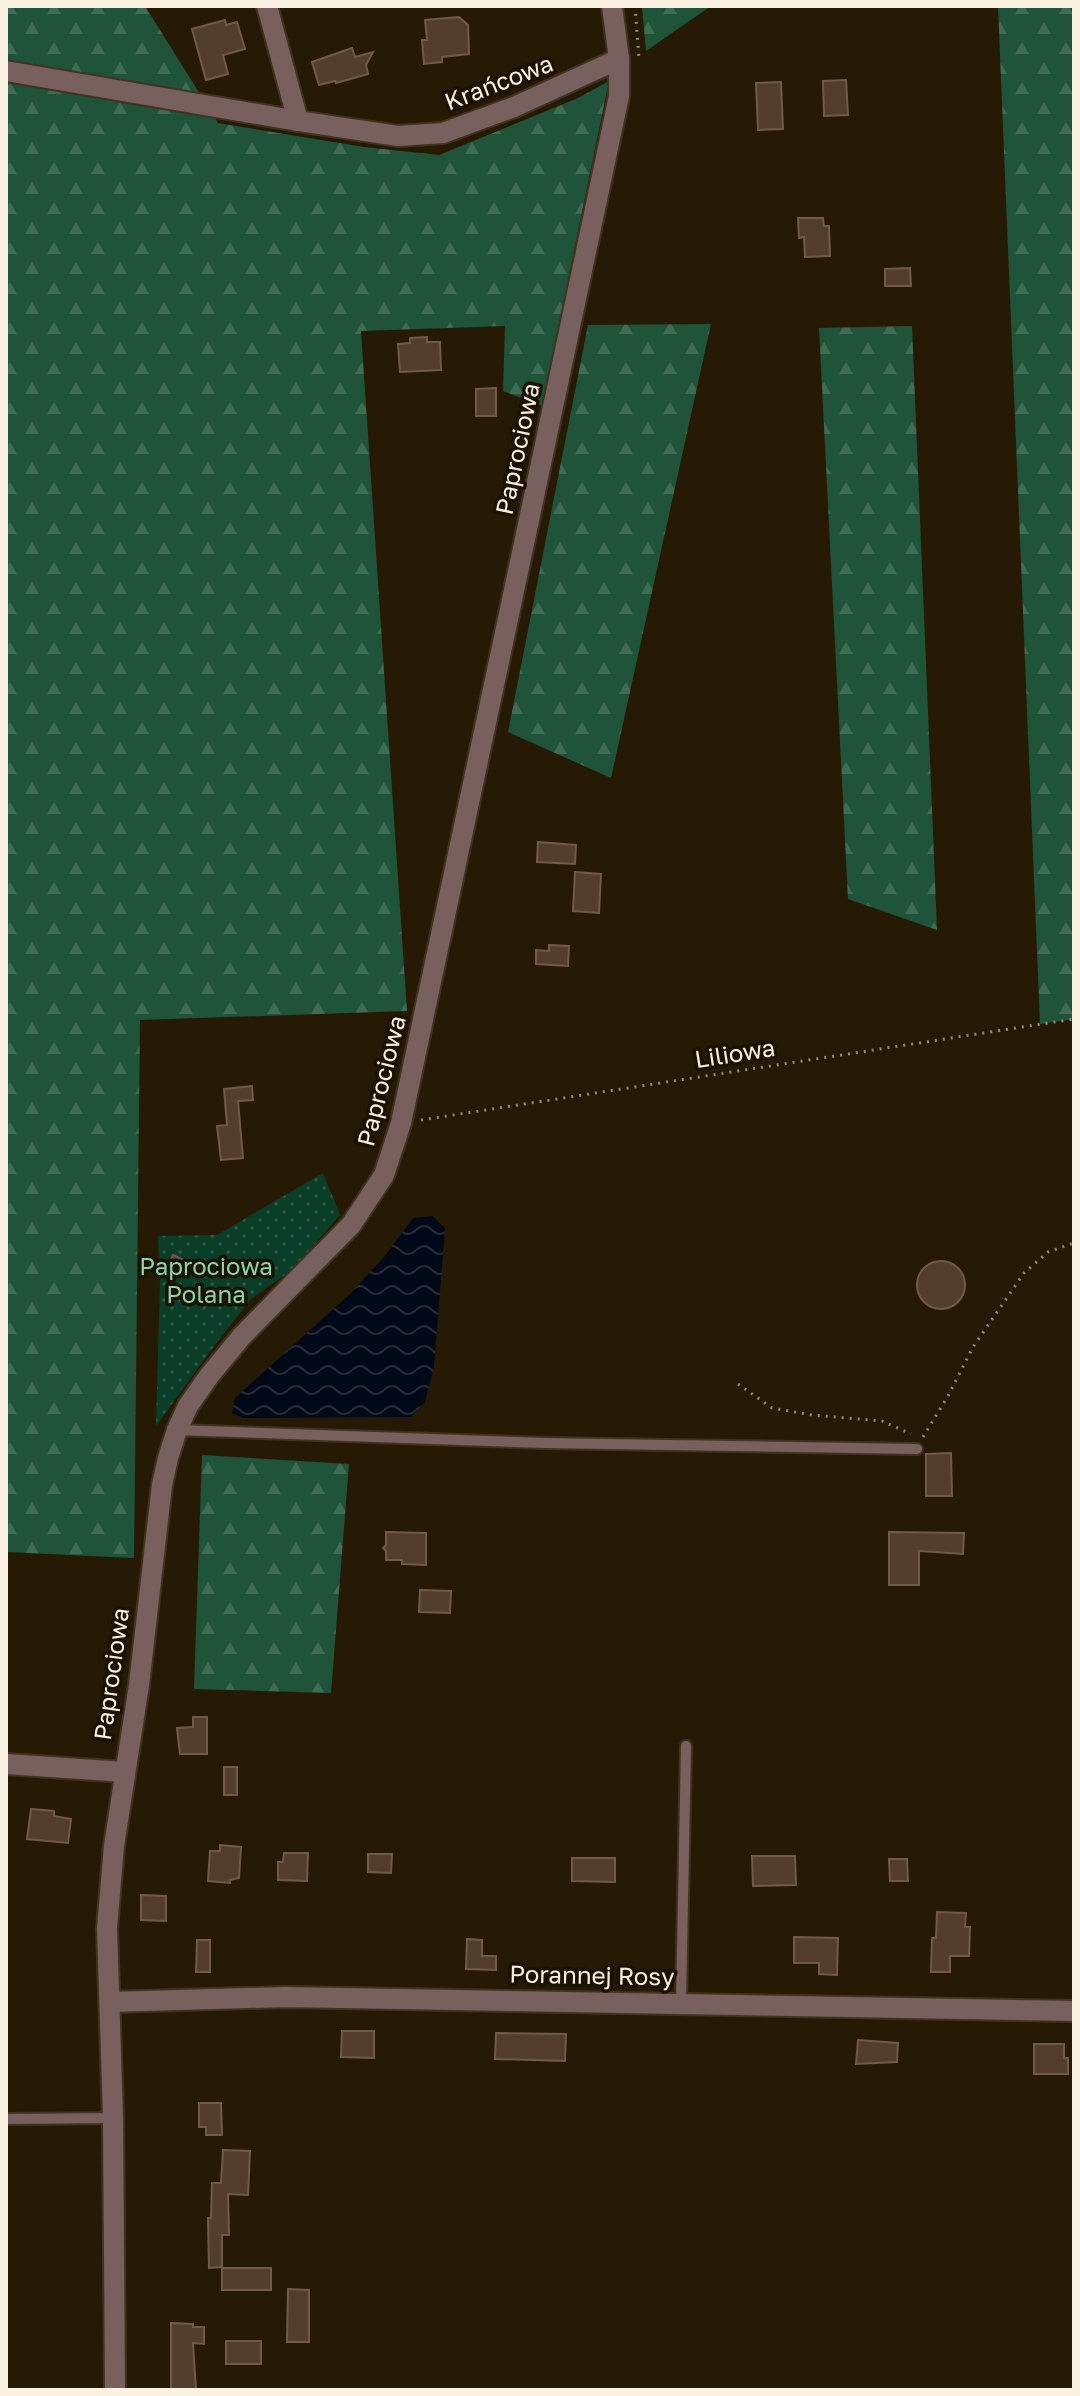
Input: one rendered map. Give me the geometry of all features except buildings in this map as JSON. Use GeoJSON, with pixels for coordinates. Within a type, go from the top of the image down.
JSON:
{"type":"FeatureCollection","features":[{"type":"Feature","properties":{"kind":"street"},"geometry":{"type":"LineString","coordinates":[[267,6],[298,121]]}},
{"type":"Feature","properties":{"kind":"street","name":"Paprociowa"},"geometry":{"type":"LineString","coordinates":[[115,2390],[113,2118],[107,1928],[114,1846],[139,1685],[162,1485],[177,1430],[188,1406],[242,1336],[351,1225],[384,1175],[401,1123],[629,59],[612,6]]}},
{"type":"Feature","properties":{"kind":"street","name":"Krańcowa"},"geometry":{"type":"LineString","coordinates":[[6,71],[398,136],[443,133],[629,59]]}},
{"type":"Feature","properties":{"kind":"street"},"geometry":{"type":"LineString","coordinates":[[6,1764],[125,1772]]}},
{"type":"Feature","properties":{"kind":"street","name":"Porannej Rosy"},"geometry":{"type":"LineString","coordinates":[[110,2002],[285,1997],[1074,2011]]}},
{"type":"Feature","properties":{"kind":"lane"},"geometry":{"type":"LineString","coordinates":[[177,1430],[544,1443],[917,1449]]}},
{"type":"Feature","properties":{"kind":"lane"},"geometry":{"type":"LineString","coordinates":[[681,2003],[686,1746]]}},
{"type":"Feature","properties":{"kind":"lane"},"geometry":{"type":"LineString","coordinates":[[6,2119],[113,2118]]}},
{"type":"Feature","properties":{"kind":"path"},"geometry":{"type":"LineString","coordinates":[[629,59],[635,6]]}},
{"type":"Feature","properties":{"kind":"path","name":"Liliowa"},"geometry":{"type":"LineString","coordinates":[[401,1123],[1074,1019]]}},
{"type":"Feature","properties":{"kind":"path"},"geometry":{"type":"LineString","coordinates":[[738,1384],[772,1408],[882,1421],[922,1438],[973,1347],[1024,1273],[1048,1252],[1074,1243]]}},
{"type":"Feature","properties":{"kind":"green space"},"geometry":{"type":"Polygon","coordinates":[[[6,6],[145,6],[218,123],[364,147],[439,155],[578,98],[609,81],[542,406],[503,391],[505,326],[361,331],[407,1011],[140,1020],[134,1558],[6,1552],[6,6]]]}},
{"type":"Feature","properties":{"kind":"green space"},"geometry":{"type":"Polygon","coordinates":[[[642,6],[711,6],[646,51],[642,6]]]}},
{"type":"Feature","properties":{"kind":"green space"},"geometry":{"type":"Polygon","coordinates":[[[998,6],[1074,6],[1074,1019],[1040,1024],[998,6]]]}},
{"type":"Feature","properties":{"kind":"green space"},"geometry":{"type":"Polygon","coordinates":[[[711,324],[611,778],[508,732],[588,325],[711,324]]]}},
{"type":"Feature","properties":{"kind":"green space"},"geometry":{"type":"Polygon","coordinates":[[[912,326],[937,930],[848,899],[819,328],[912,326]]]}},
{"type":"Feature","properties":{"kind":"green space","name":"Paprociowa Polana"},"geometry":{"type":"Polygon","coordinates":[[[323,1173],[340,1215],[293,1269],[251,1299],[156,1426],[160,1285],[158,1236],[217,1235],[323,1173]]]}},
{"type":"Feature","properties":{"kind":"green space"},"geometry":{"type":"Polygon","coordinates":[[[202,1455],[349,1464],[331,1693],[194,1689],[202,1455]]]}},
{"type":"Feature","properties":{"kind":"water"},"geometry":{"type":"Polygon","coordinates":[[[432,1216],[445,1228],[434,1367],[425,1402],[411,1417],[243,1418],[232,1413],[235,1398],[349,1295],[384,1257],[413,1218],[432,1216]]]}}]}
